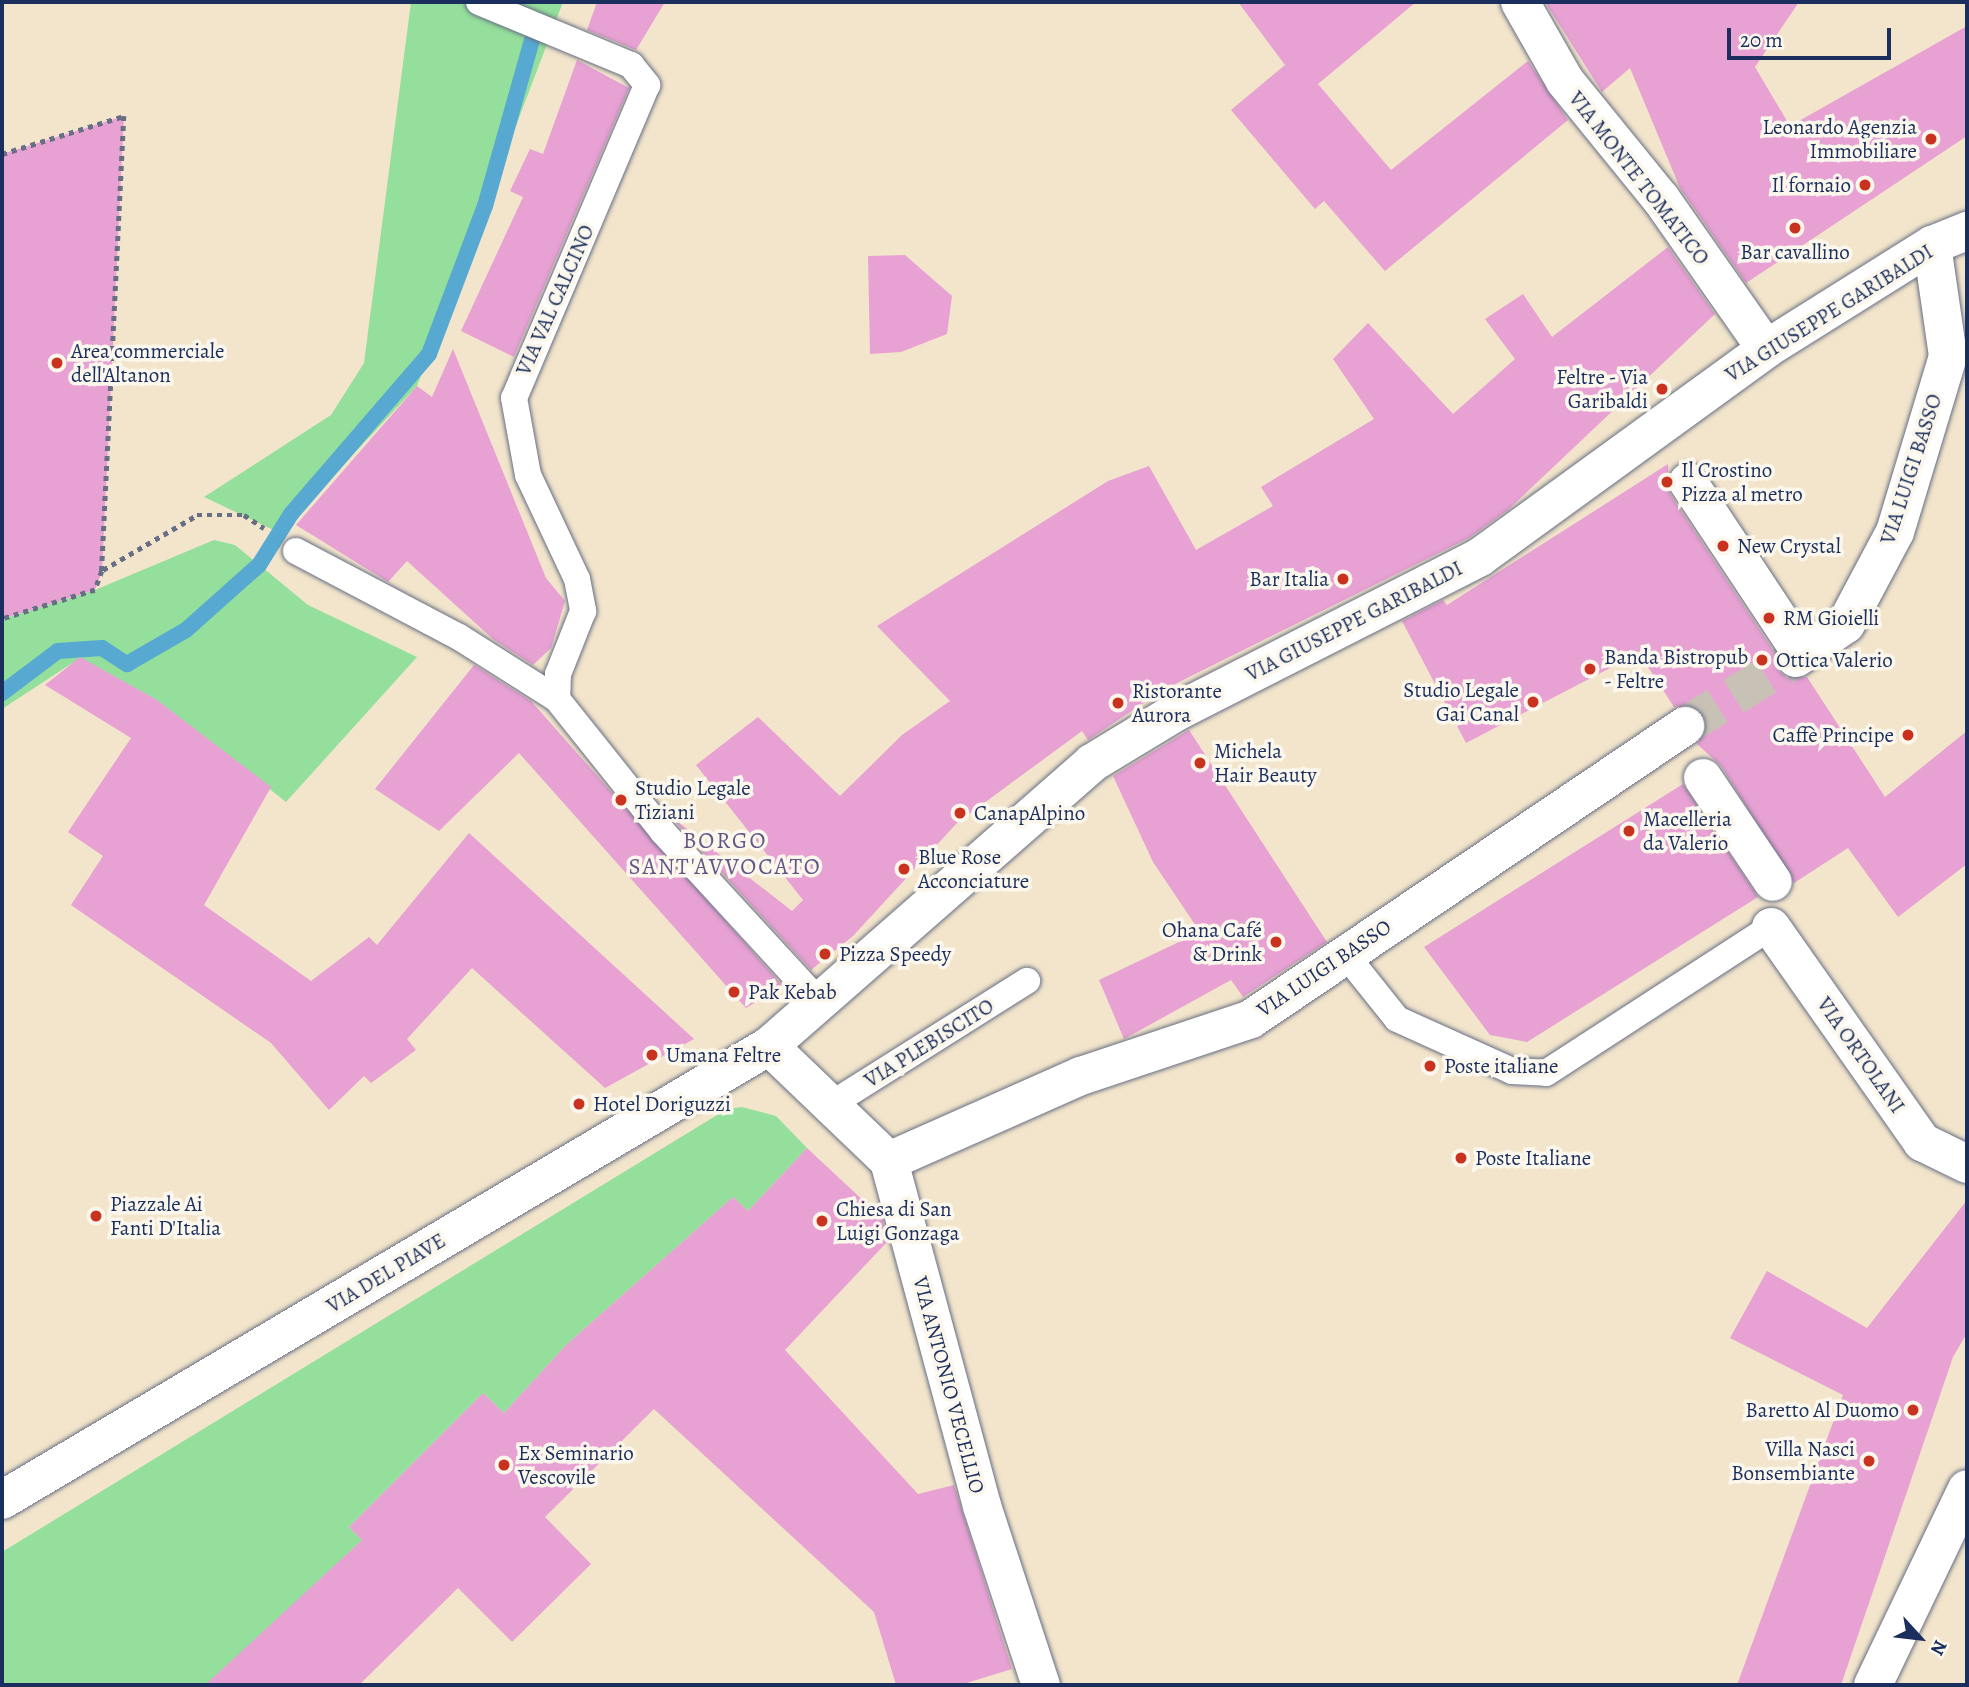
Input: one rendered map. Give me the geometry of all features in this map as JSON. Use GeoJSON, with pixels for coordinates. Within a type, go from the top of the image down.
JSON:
{"type":"FeatureCollection","features":[{"type":"Feature","properties":{"kind":"street","name":"VIA MONTE TOMATICO"},"geometry":{"type":"LineString","coordinates":[[1520,2],[1565,81],[1661,199],[1766,349]]}},
{"type":"Feature","properties":{"kind":"street","name":"VIA GIUSEPPE GARIBALDI"},"geometry":{"type":"LineString","coordinates":[[769,1046],[820,1003],[904,921],[1092,763],[1178,710],[1480,557],[1766,349],[1932,245],[1967,232]]}},
{"type":"Feature","properties":{"kind":"street","name":"VIA LUIGI BASSO"},"geometry":{"type":"LineString","coordinates":[[1688,482],[1799,657],[1846,624],[1895,531],[1948,356],[1932,245]]}},
{"type":"Feature","properties":{"kind":"street","name":"VIA LUIGI BASSO"},"geometry":{"type":"LineString","coordinates":[[889,1161],[1081,1076],[1251,1018],[1685,726]]}},
{"type":"Feature","properties":{"kind":"street"},"geometry":{"type":"LineString","coordinates":[[1703,778],[1773,882]]}},
{"type":"Feature","properties":{"kind":"street","name":"VIA ORTOLANI"},"geometry":{"type":"LineString","coordinates":[[1771,927],[1922,1142],[1967,1164]]}},
{"type":"Feature","properties":{"kind":"street"},"geometry":{"type":"LineString","coordinates":[[769,1046],[889,1161]]}},
{"type":"Feature","properties":{"kind":"street","name":"VIA DEL PIAVE"},"geometry":{"type":"LineString","coordinates":[[2,1500],[769,1046]]}},
{"type":"Feature","properties":{"kind":"street","name":"VIA ANTONIO VECELLIO"},"geometry":{"type":"LineString","coordinates":[[889,1161],[982,1506],[1041,1685]]}},
{"type":"Feature","properties":{"kind":"street"},"geometry":{"type":"LineString","coordinates":[[1873,1685],[1967,1489]]}},
{"type":"Feature","properties":{"kind":"lane","name":"VIA VAL CALCINO"},"geometry":{"type":"LineString","coordinates":[[479,2],[631,65],[647,85],[514,398],[528,475],[576,579],[583,611],[558,674],[557,699]]}},
{"type":"Feature","properties":{"kind":"lane"},"geometry":{"type":"LineString","coordinates":[[296,551],[459,637],[557,699],[663,832],[820,1003]]}},
{"type":"Feature","properties":{"kind":"lane"},"geometry":{"type":"LineString","coordinates":[[1345,954],[1397,1019],[1512,1071],[1546,1073],[1771,927]]}},
{"type":"Feature","properties":{"kind":"lane","name":"VIA PLEBISCITO"},"geometry":{"type":"LineString","coordinates":[[830,1104],[1027,981]]}},
{"type":"Feature","properties":{"kind":"path"},"geometry":{"type":"LineString","coordinates":[[2,154],[124,116],[102,571],[95,590],[2,619]]}},
{"type":"Feature","properties":{"kind":"path"},"geometry":{"type":"LineString","coordinates":[[102,571],[197,515],[244,515]]}},
{"type":"Feature","properties":{"kind":"green space"},"geometry":{"type":"Polygon","coordinates":[[[411,2],[563,2],[417,386],[280,533],[204,497],[331,415],[364,363],[411,2]]]}},
{"type":"Feature","properties":{"kind":"green space"},"geometry":{"type":"Polygon","coordinates":[[[214,540],[235,545],[308,605],[417,657],[286,802],[157,700],[80,658],[2,709],[2,619],[95,590],[214,540]]]}},
{"type":"Feature","properties":{"kind":"green space"},"geometry":{"type":"Polygon","coordinates":[[[742,1107],[776,1116],[807,1148],[748,1211],[733,1197],[566,1345],[504,1413],[483,1393],[349,1527],[362,1540],[207,1685],[2,1685],[2,1552],[727,1109],[742,1107]]]}},
{"type":"Feature","properties":{"kind":"building"},"geometry":{"type":"Polygon","coordinates":[[[597,2],[665,2],[636,50],[587,30],[597,2]]]}},
{"type":"Feature","properties":{"kind":"building"},"geometry":{"type":"Polygon","coordinates":[[[1238,2],[1416,2],[1318,84],[1391,170],[1528,61],[1568,120],[1385,271],[1324,201],[1315,209],[1231,110],[1285,65],[1238,2]]]}},
{"type":"Feature","properties":{"kind":"building"},"geometry":{"type":"Polygon","coordinates":[[[1545,2],[1799,2],[1755,67],[1790,126],[1967,26],[1967,136],[1746,283],[1680,188],[1630,68],[1602,92],[1545,2]]]}},
{"type":"Feature","properties":{"kind":"building"},"geometry":{"type":"Polygon","coordinates":[[[577,60],[629,88],[514,357],[461,331],[523,197],[510,191],[530,149],[543,154],[577,60]]]}},
{"type":"Feature","properties":{"kind":"building","name":"Area commerciale dell'Altanon"},"geometry":{"type":"Polygon","coordinates":[[[124,116],[102,571],[95,590],[2,619],[2,154],[124,116]]]}},
{"type":"Feature","properties":{"kind":"building"},"geometry":{"type":"Polygon","coordinates":[[[1668,247],[1715,314],[1508,510],[1469,538],[1163,690],[1088,740],[1082,731],[957,823],[853,936],[811,970],[669,815],[792,911],[803,900],[696,765],[758,717],[840,796],[902,735],[950,701],[877,626],[1108,481],[1149,466],[1196,550],[1273,506],[1261,487],[1374,419],[1333,359],[1368,323],[1453,414],[1515,359],[1485,319],[1523,294],[1552,337],[1668,247]]]}},
{"type":"Feature","properties":{"kind":"building"},"geometry":{"type":"Polygon","coordinates":[[[905,255],[952,296],[947,334],[901,352],[870,354],[868,256],[905,255]]]}},
{"type":"Feature","properties":{"kind":"building"},"geometry":{"type":"Polygon","coordinates":[[[453,349],[546,578],[565,601],[551,648],[533,665],[494,640],[407,561],[388,582],[296,525],[417,386],[432,397],[453,349]]]}},
{"type":"Feature","properties":{"kind":"building"},"geometry":{"type":"Polygon","coordinates":[[[1668,464],[1670,494],[1775,653],[1778,670],[1787,678],[1807,677],[1885,797],[1967,731],[1967,864],[1898,917],[1848,848],[1794,883],[1721,766],[1697,744],[1707,725],[1703,713],[1694,706],[1674,707],[1639,653],[1466,743],[1402,621],[1443,600],[1447,605],[1668,464]]]}},
{"type":"Feature","properties":{"kind":"building"},"geometry":{"type":"Polygon","coordinates":[[[80,657],[157,700],[271,787],[204,905],[311,981],[369,937],[377,945],[469,833],[694,1039],[605,1088],[472,968],[407,1039],[416,1050],[371,1083],[364,1076],[329,1110],[271,1043],[71,905],[103,856],[68,832],[131,738],[45,685],[80,657]]]}},
{"type":"Feature","properties":{"kind":"building"},"geometry":{"type":"Polygon","coordinates":[[[474,665],[531,701],[783,986],[746,1008],[519,753],[439,831],[375,789],[474,665]]]}},
{"type":"Feature","properties":{"kind":"building"},"geometry":{"type":"Polygon","coordinates":[[[1189,730],[1327,942],[1243,997],[1231,980],[1124,1039],[1099,980],[1200,932],[1153,862],[1113,776],[1189,730]]]}},
{"type":"Feature","properties":{"kind":"building"},"geometry":{"type":"Polygon","coordinates":[[[1683,784],[1758,897],[1527,1042],[1490,1035],[1424,947],[1683,784]]]}},
{"type":"Feature","properties":{"kind":"building"},"geometry":{"type":"Polygon","coordinates":[[[807,1148],[882,1218],[888,1241],[785,1350],[918,1494],[954,1485],[1012,1669],[960,1685],[896,1685],[874,1612],[654,1409],[545,1517],[591,1564],[512,1642],[458,1588],[359,1685],[205,1685],[362,1540],[349,1527],[483,1393],[504,1413],[566,1345],[733,1197],[748,1211],[807,1148]]]}},
{"type":"Feature","properties":{"kind":"building","name":"Villa Nasci Bonsembiante"},"geometry":{"type":"Polygon","coordinates":[[[1967,1200],[1967,1333],[1953,1357],[1841,1685],[1737,1685],[1843,1395],[1730,1338],[1767,1271],[1867,1328],[1967,1200]]]}},
{"type":"Feature","properties":{"kind":"waterway"},"geometry":{"type":"LineString","coordinates":[[2,693],[58,651],[102,648],[127,664],[186,630],[259,565],[291,514],[429,354],[485,206],[532,40]]}},
{"type":"Feature","properties":{"kind":"tunnel"},"geometry":{"type":"LineString","coordinates":[[1685,726],[1796,658]]}},
{"type":"Feature","properties":{"kind":"place","name":"Leonardo Agenzia Immobiliare"},"geometry":{"type":"Point","coordinates":[1931,139]}},
{"type":"Feature","properties":{"kind":"place","name":"Il fornaio"},"geometry":{"type":"Point","coordinates":[1865,185]}},
{"type":"Feature","properties":{"kind":"place","name":"Bar cavallino"},"geometry":{"type":"Point","coordinates":[1795,228]}},
{"type":"Feature","properties":{"kind":"place","name":"Area commerciale dell'Altanon"},"geometry":{"type":"Point","coordinates":[57,363]}},
{"type":"Feature","properties":{"kind":"place","name":"Feltre - Via Garibaldi"},"geometry":{"type":"Point","coordinates":[1662,389]}},
{"type":"Feature","properties":{"kind":"place","name":"Il Crostino Pizza al metro"},"geometry":{"type":"Point","coordinates":[1667,482]}},
{"type":"Feature","properties":{"kind":"place","name":"New Crystal"},"geometry":{"type":"Point","coordinates":[1723,546]}},
{"type":"Feature","properties":{"kind":"place","name":"Bar Italia"},"geometry":{"type":"Point","coordinates":[1343,579]}},
{"type":"Feature","properties":{"kind":"place","name":"RM Gioielli"},"geometry":{"type":"Point","coordinates":[1769,618]}},
{"type":"Feature","properties":{"kind":"place","name":"Ottica Valerio"},"geometry":{"type":"Point","coordinates":[1762,660]}},
{"type":"Feature","properties":{"kind":"place","name":"Banda Bistropub - Feltre"},"geometry":{"type":"Point","coordinates":[1590,669]}},
{"type":"Feature","properties":{"kind":"place","name":"Studio Legale Gai Canal"},"geometry":{"type":"Point","coordinates":[1533,702]}},
{"type":"Feature","properties":{"kind":"place","name":"Ristorante Aurora"},"geometry":{"type":"Point","coordinates":[1118,703]}},
{"type":"Feature","properties":{"kind":"place","name":"Caffè Principe"},"geometry":{"type":"Point","coordinates":[1908,735]}},
{"type":"Feature","properties":{"kind":"place","name":"Michela Hair Beauty"},"geometry":{"type":"Point","coordinates":[1200,763]}},
{"type":"Feature","properties":{"kind":"place","name":"Studio Legale Tiziani"},"geometry":{"type":"Point","coordinates":[621,800]}},
{"type":"Feature","properties":{"kind":"place","name":"CanapAlpino"},"geometry":{"type":"Point","coordinates":[960,813]}},
{"type":"Feature","properties":{"kind":"place","name":"Macelleria da Valerio"},"geometry":{"type":"Point","coordinates":[1629,831]}},
{"type":"Feature","properties":{"kind":"place","name":"Blue Rose Acconciature"},"geometry":{"type":"Point","coordinates":[904,869]}},
{"type":"Feature","properties":{"kind":"place","name":"Ohana Café & Drink"},"geometry":{"type":"Point","coordinates":[1276,942]}},
{"type":"Feature","properties":{"kind":"place","name":"Pizza Speedy"},"geometry":{"type":"Point","coordinates":[825,954]}},
{"type":"Feature","properties":{"kind":"place","name":"Pak Kebab"},"geometry":{"type":"Point","coordinates":[734,992]}},
{"type":"Feature","properties":{"kind":"place","name":"Umana Feltre"},"geometry":{"type":"Point","coordinates":[652,1055]}},
{"type":"Feature","properties":{"kind":"place","name":"Poste italiane"},"geometry":{"type":"Point","coordinates":[1430,1066]}},
{"type":"Feature","properties":{"kind":"place","name":"Hotel Doriguzzi"},"geometry":{"type":"Point","coordinates":[579,1104]}},
{"type":"Feature","properties":{"kind":"place","name":"Poste Italiane"},"geometry":{"type":"Point","coordinates":[1461,1158]}},
{"type":"Feature","properties":{"kind":"place","name":"Piazzale Ai Fanti D'Italia"},"geometry":{"type":"Point","coordinates":[96,1216]}},
{"type":"Feature","properties":{"kind":"place","name":"Chiesa di San Luigi Gonzaga"},"geometry":{"type":"Point","coordinates":[822,1221]}},
{"type":"Feature","properties":{"kind":"place","name":"Baretto Al Duomo"},"geometry":{"type":"Point","coordinates":[1913,1410]}},
{"type":"Feature","properties":{"kind":"place","name":"Villa Nasci Bonsembiante"},"geometry":{"type":"Point","coordinates":[1869,1461]}},
{"type":"Feature","properties":{"kind":"place","name":"Ex Seminario Vescovile"},"geometry":{"type":"Point","coordinates":[504,1465]}},
{"type":"Feature","properties":{"kind":"district","name":"BORGO SANT'AVVOCATO"},"geometry":{"type":"Point","coordinates":[725,854]}}]}
